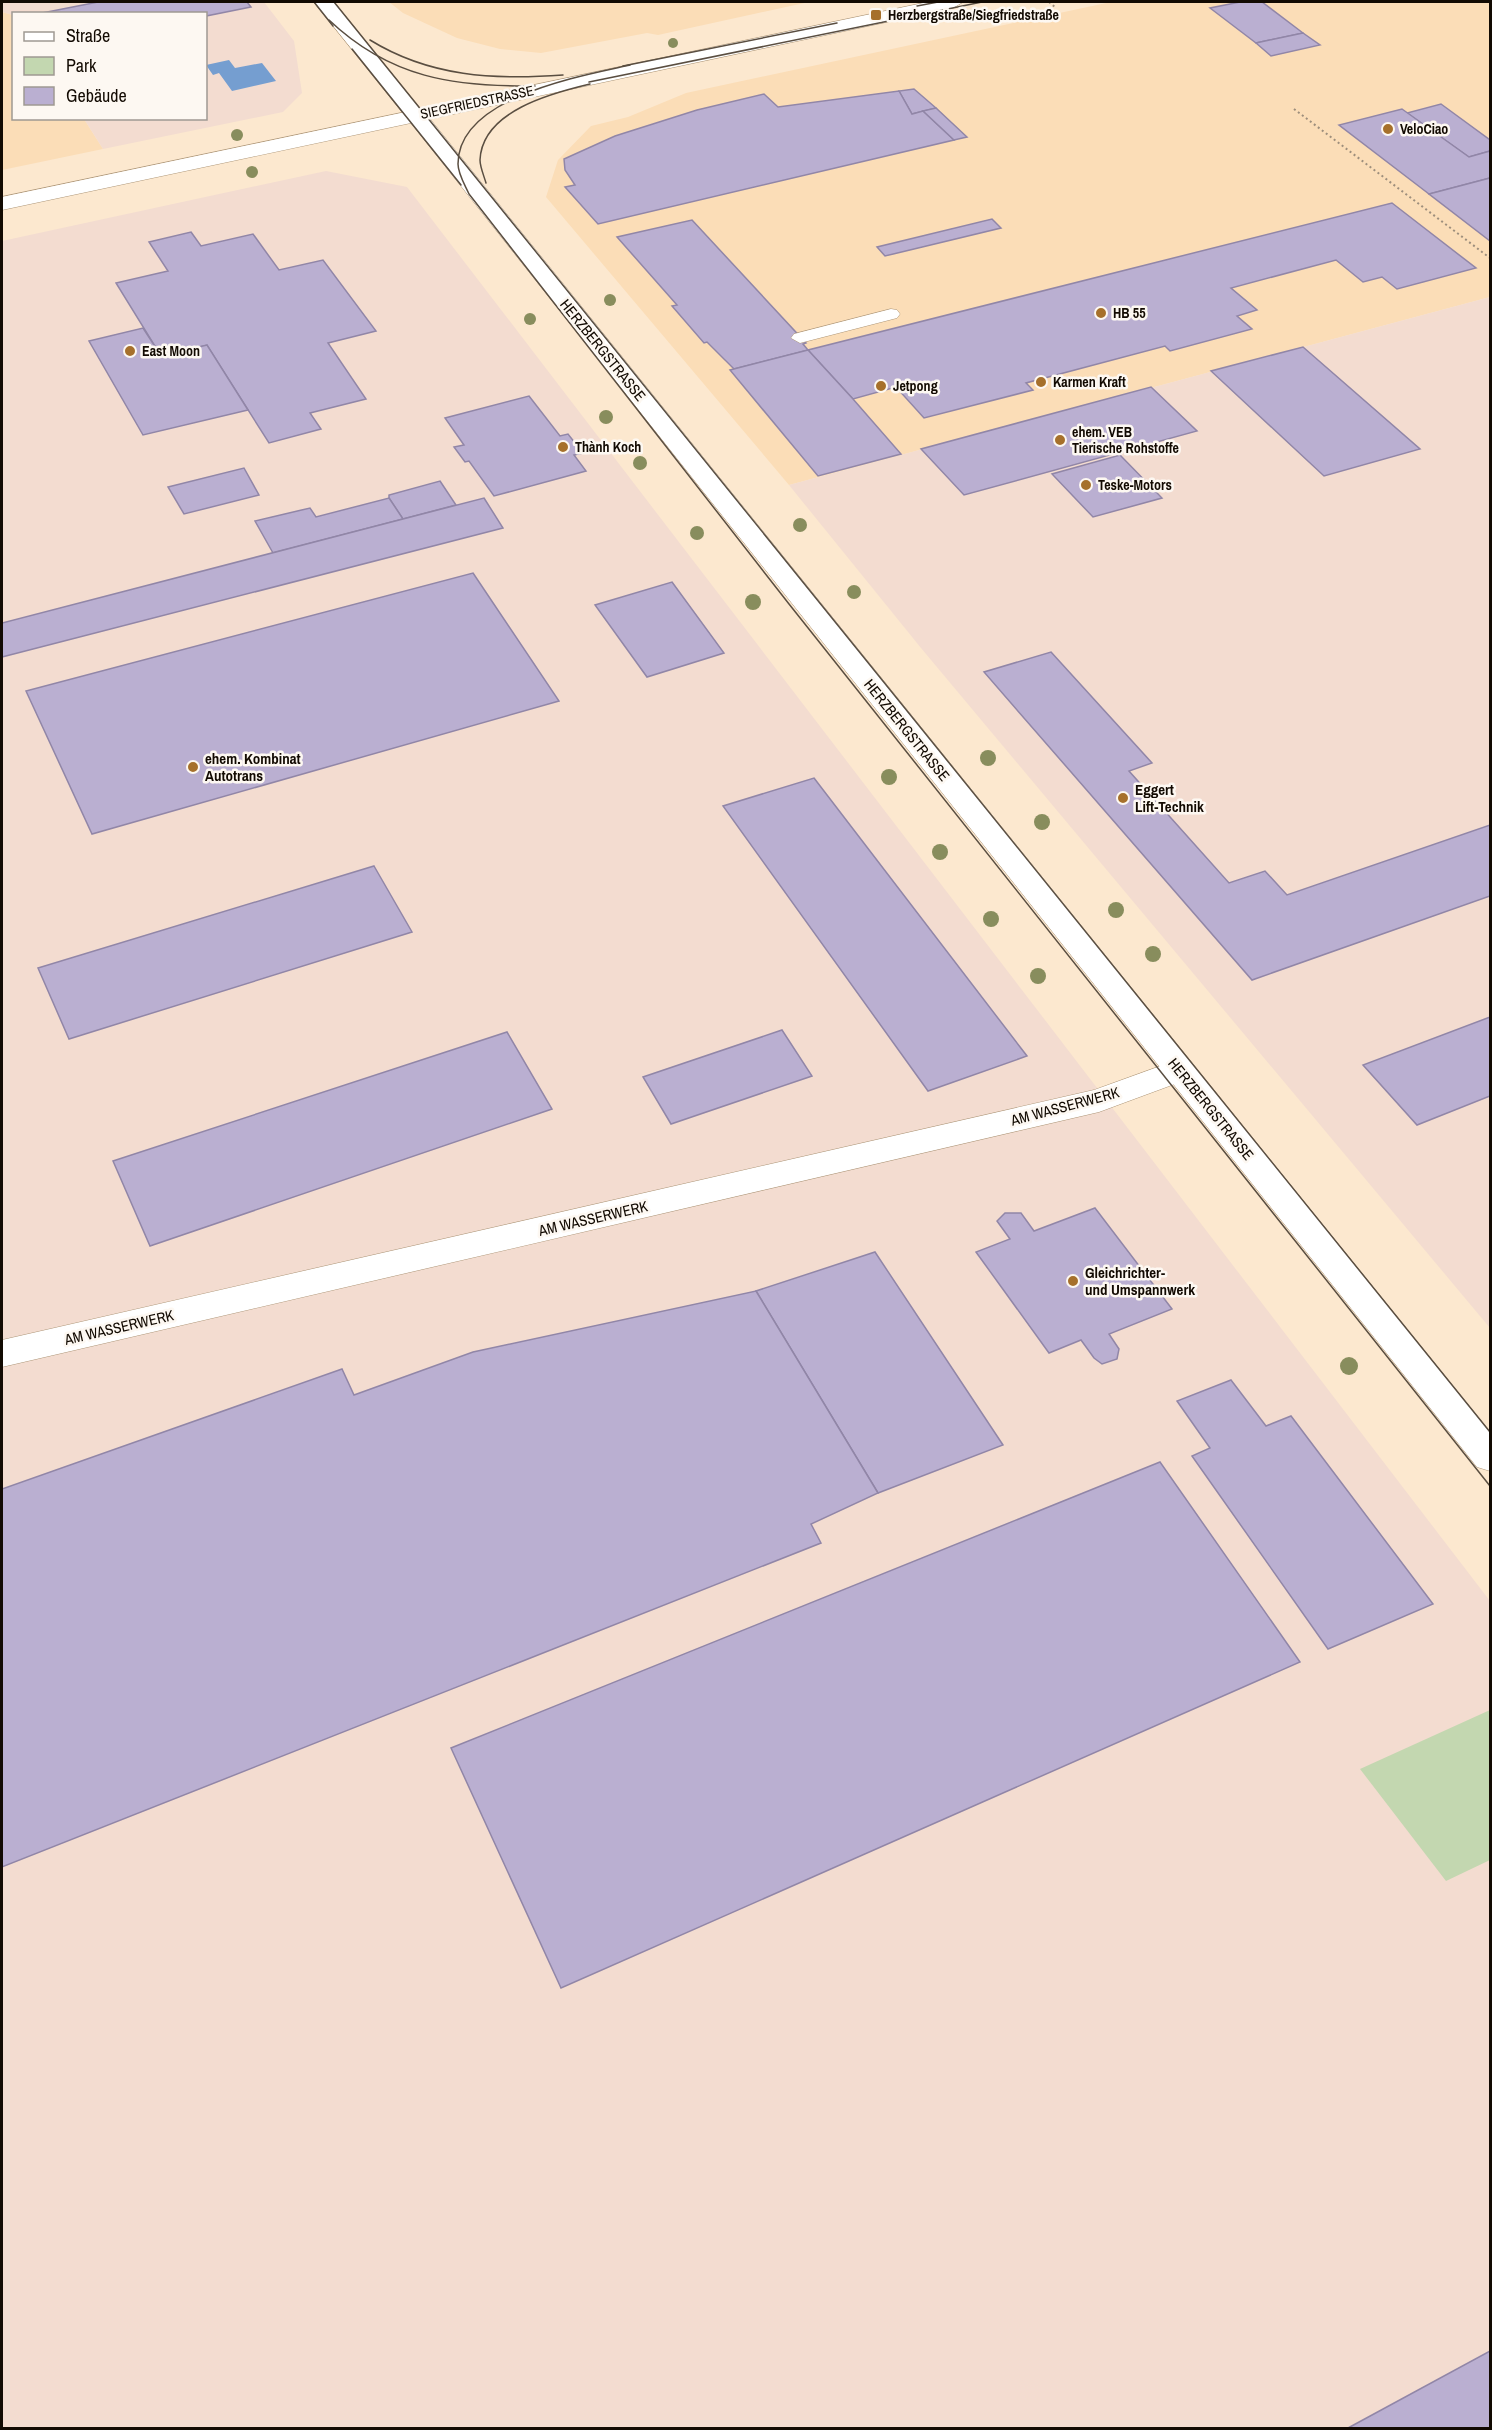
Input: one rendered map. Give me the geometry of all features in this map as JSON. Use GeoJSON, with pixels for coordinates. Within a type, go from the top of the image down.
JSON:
{"type":"FeatureCollection","features":[{"type":"Feature","properties":{"kind":"street","name":"HERZBERGSTRASSE"},"geometry":{"type":"LineString","coordinates":[[324,2],[1491,1457]]}},
{"type":"Feature","properties":{"kind":"street","name":"SIEGFRIEDSTRASSE"},"geometry":{"type":"LineString","coordinates":[[2,204],[953,2]]}},
{"type":"Feature","properties":{"kind":"street","name":"AM WASSERWERK"},"geometry":{"type":"LineString","coordinates":[[2,1354],[1099,1100],[1180,1070]]}},
{"type":"Feature","properties":{"kind":"lane"},"geometry":{"type":"LineString","coordinates":[[800,338],[891,314]]}},
{"type":"Feature","properties":{"kind":"path"},"geometry":{"type":"LineString","coordinates":[[1049,2],[1056,8]]}},
{"type":"Feature","properties":{"kind":"path"},"geometry":{"type":"LineString","coordinates":[[1294,109],[1491,258]]}},
{"type":"Feature","properties":{"kind":"shaded area"},"geometry":{"type":"Polygon","coordinates":[[[2,2],[264,2],[294,41],[302,93],[283,112],[103,149],[85,120],[207,120],[207,12],[12,12],[12,15],[2,12],[2,2]]]}},
{"type":"Feature","properties":{"kind":"shaded area"},"geometry":{"type":"Polygon","coordinates":[[[389,2],[809,2],[658,35],[647,33],[541,53],[500,49],[457,38],[403,13],[389,2]]]}},
{"type":"Feature","properties":{"kind":"shaded area"},"geometry":{"type":"Polygon","coordinates":[[[1111,2],[1490,2],[1490,297],[789,485],[546,197],[558,160],[591,126],[628,117],[686,93],[1111,2]]]}},
{"type":"Feature","properties":{"kind":"shaded area"},"geometry":{"type":"Polygon","coordinates":[[[2,12],[12,15],[12,120],[85,120],[103,149],[2,170],[2,12]]]}},
{"type":"Feature","properties":{"kind":"shaded area"},"geometry":{"type":"Polygon","coordinates":[[[326,171],[407,187],[1490,1601],[1490,2428],[2,2428],[2,241],[326,171]]]}},
{"type":"Feature","properties":{"kind":"shaded area"},"geometry":{"type":"Polygon","coordinates":[[[1490,297],[1490,1328],[921,648],[789,485],[1490,297]]]}},
{"type":"Feature","properties":{"kind":"green space"},"geometry":{"type":"Polygon","coordinates":[[[1490,1710],[1490,1860],[1446,1881],[1360,1769],[1490,1710]]]}},
{"type":"Feature","properties":{"kind":"water"},"geometry":{"type":"Polygon","coordinates":[[[229,60],[235,68],[262,63],[276,81],[232,91],[219,73],[213,75],[207,65],[229,60]]]}},
{"type":"Feature","properties":{"kind":"building"},"geometry":{"type":"Polygon","coordinates":[[[98,2],[247,2],[251,7],[207,16],[207,12],[47,12],[98,2]]]}},
{"type":"Feature","properties":{"kind":"building"},"geometry":{"type":"Polygon","coordinates":[[[1240,2],[1262,2],[1303,33],[1256,43],[1210,8],[1240,2]]]}},
{"type":"Feature","properties":{"kind":"building"},"geometry":{"type":"Polygon","coordinates":[[[1303,33],[1320,45],[1271,56],[1256,43],[1303,33]]]}},
{"type":"Feature","properties":{"kind":"building"},"geometry":{"type":"Polygon","coordinates":[[[914,89],[936,108],[912,114],[899,91],[914,89]]]}},
{"type":"Feature","properties":{"kind":"building"},"geometry":{"type":"Polygon","coordinates":[[[899,91],[912,114],[923,111],[954,140],[598,224],[565,187],[575,185],[565,170],[564,159],[615,136],[697,110],[764,94],[778,107],[899,91]]]}},
{"type":"Feature","properties":{"kind":"building"},"geometry":{"type":"Polygon","coordinates":[[[1441,104],[1490,140],[1490,151],[1469,157],[1407,113],[1441,104]]]}},
{"type":"Feature","properties":{"kind":"building"},"geometry":{"type":"Polygon","coordinates":[[[936,108],[967,137],[954,140],[923,111],[936,108]]]}},
{"type":"Feature","properties":{"kind":"building"},"geometry":{"type":"Polygon","coordinates":[[[1402,109],[1469,157],[1490,151],[1490,178],[1429,194],[1339,125],[1402,109]]]}},
{"type":"Feature","properties":{"kind":"building"},"geometry":{"type":"Polygon","coordinates":[[[1490,178],[1490,241],[1429,194],[1490,178]]]}},
{"type":"Feature","properties":{"kind":"building","name":"HB 55"},"geometry":{"type":"Polygon","coordinates":[[[1392,203],[1476,268],[1397,289],[1382,277],[1363,282],[1336,260],[1231,288],[1257,310],[1237,316],[1252,329],[1170,351],[1165,346],[1026,383],[1033,390],[924,418],[896,387],[853,399],[808,350],[1392,203]]]}},
{"type":"Feature","properties":{"kind":"building"},"geometry":{"type":"Polygon","coordinates":[[[992,219],[1001,228],[885,256],[877,247],[992,219]]]}},
{"type":"Feature","properties":{"kind":"building"},"geometry":{"type":"Polygon","coordinates":[[[692,220],[806,343],[803,344],[808,350],[734,369],[707,342],[704,343],[672,306],[677,305],[617,237],[692,220]]]}},
{"type":"Feature","properties":{"kind":"building"},"geometry":{"type":"Polygon","coordinates":[[[191,232],[201,246],[253,234],[279,270],[323,260],[376,331],[328,343],[366,399],[310,413],[321,429],[269,443],[207,345],[161,356],[116,283],[168,271],[149,242],[191,232]]]}},
{"type":"Feature","properties":{"kind":"building"},"geometry":{"type":"Polygon","coordinates":[[[143,328],[161,356],[207,345],[248,410],[143,435],[89,341],[143,328]]]}},
{"type":"Feature","properties":{"kind":"building"},"geometry":{"type":"Polygon","coordinates":[[[1303,347],[1420,449],[1324,476],[1211,371],[1303,347]]]}},
{"type":"Feature","properties":{"kind":"building"},"geometry":{"type":"Polygon","coordinates":[[[808,350],[901,454],[818,476],[730,370],[808,350]]]}},
{"type":"Feature","properties":{"kind":"building","name":"ehem. VEB Tierische Rohstoffe"},"geometry":{"type":"Polygon","coordinates":[[[1151,387],[1197,431],[964,495],[921,449],[1151,387]]]}},
{"type":"Feature","properties":{"kind":"building"},"geometry":{"type":"Polygon","coordinates":[[[529,396],[560,436],[568,434],[583,453],[574,455],[586,471],[494,496],[469,461],[465,462],[454,447],[464,445],[445,418],[529,396]]]}},
{"type":"Feature","properties":{"kind":"building"},"geometry":{"type":"Polygon","coordinates":[[[1120,455],[1162,498],[1093,517],[1052,474],[1120,455]]]}},
{"type":"Feature","properties":{"kind":"building"},"geometry":{"type":"Polygon","coordinates":[[[244,468],[259,495],[184,514],[168,487],[244,468]]]}},
{"type":"Feature","properties":{"kind":"building"},"geometry":{"type":"Polygon","coordinates":[[[440,481],[456,505],[403,519],[389,498],[389,495],[440,481]]]}},
{"type":"Feature","properties":{"kind":"building"},"geometry":{"type":"Polygon","coordinates":[[[389,498],[403,519],[273,553],[255,521],[310,508],[316,517],[389,498]]]}},
{"type":"Feature","properties":{"kind":"building"},"geometry":{"type":"Polygon","coordinates":[[[484,498],[503,528],[2,657],[2,623],[484,498]]]}},
{"type":"Feature","properties":{"kind":"building","name":"ehem. Kombinat Autotrans"},"geometry":{"type":"Polygon","coordinates":[[[473,573],[559,701],[92,834],[26,691],[473,573]]]}},
{"type":"Feature","properties":{"kind":"building"},"geometry":{"type":"Polygon","coordinates":[[[672,582],[724,653],[647,677],[595,605],[672,582]]]}},
{"type":"Feature","properties":{"kind":"building","name":"Eggert Lift-Technik"},"geometry":{"type":"Polygon","coordinates":[[[1051,652],[1152,763],[1129,771],[1229,883],[1265,871],[1287,895],[1490,825],[1490,896],[1252,980],[984,672],[1051,652]]]}},
{"type":"Feature","properties":{"kind":"building"},"geometry":{"type":"Polygon","coordinates":[[[814,778],[1027,1056],[928,1091],[723,806],[814,778]]]}},
{"type":"Feature","properties":{"kind":"building"},"geometry":{"type":"Polygon","coordinates":[[[374,866],[412,932],[69,1039],[38,968],[374,866]]]}},
{"type":"Feature","properties":{"kind":"building"},"geometry":{"type":"Polygon","coordinates":[[[1490,1017],[1490,1096],[1417,1125],[1363,1065],[1490,1017]]]}},
{"type":"Feature","properties":{"kind":"building"},"geometry":{"type":"Polygon","coordinates":[[[782,1030],[812,1076],[671,1124],[643,1077],[782,1030]]]}},
{"type":"Feature","properties":{"kind":"building"},"geometry":{"type":"Polygon","coordinates":[[[507,1032],[552,1109],[150,1246],[113,1161],[507,1032]]]}},
{"type":"Feature","properties":{"kind":"building","name":"Gleichrichter- und Umspannwerk"},"geometry":{"type":"Polygon","coordinates":[[[1095,1208],[1172,1309],[1109,1334],[1119,1349],[1117,1359],[1102,1364],[1094,1358],[1081,1340],[1049,1353],[976,1252],[1010,1239],[997,1221],[1005,1213],[1021,1213],[1034,1231],[1095,1208]]]}},
{"type":"Feature","properties":{"kind":"building"},"geometry":{"type":"Polygon","coordinates":[[[875,1252],[1003,1445],[878,1493],[756,1291],[875,1252]]]}},
{"type":"Feature","properties":{"kind":"building"},"geometry":{"type":"Polygon","coordinates":[[[756,1291],[878,1493],[811,1524],[821,1543],[2,1867],[2,1489],[342,1369],[354,1395],[473,1352],[756,1291]]]}},
{"type":"Feature","properties":{"kind":"building"},"geometry":{"type":"Polygon","coordinates":[[[1231,1380],[1266,1426],[1291,1416],[1433,1604],[1328,1649],[1192,1456],[1210,1448],[1177,1401],[1231,1380]]]}},
{"type":"Feature","properties":{"kind":"building"},"geometry":{"type":"Polygon","coordinates":[[[1160,1462],[1300,1662],[561,1988],[451,1748],[1160,1462]]]}},
{"type":"Feature","properties":{"kind":"building"},"geometry":{"type":"Polygon","coordinates":[[[1490,2351],[1490,2428],[1348,2428],[1490,2351]]]}},
{"type":"Feature","properties":{"kind":"tram line"},"geometry":{"type":"LineString","coordinates":[[314,2],[333,26]]}},
{"type":"Feature","properties":{"kind":"tram line"},"geometry":{"type":"LineString","coordinates":[[334,2],[377,56]]}},
{"type":"Feature","properties":{"kind":"tram line"},"geometry":{"type":"LineString","coordinates":[[917,6],[938,2]]}},
{"type":"Feature","properties":{"kind":"tram line"},"geometry":{"type":"LineString","coordinates":[[589,82],[982,2]]}},
{"type":"Feature","properties":{"kind":"tram line"},"geometry":{"type":"LineString","coordinates":[[329,20],[352,40],[377,56]]}},
{"type":"Feature","properties":{"kind":"tram line"},"geometry":{"type":"LineString","coordinates":[[623,66],[837,23]]}},
{"type":"Feature","properties":{"kind":"tram line"},"geometry":{"type":"LineString","coordinates":[[370,40],[416,62],[439,69],[487,76],[563,75]]}},
{"type":"Feature","properties":{"kind":"tram line"},"geometry":{"type":"LineString","coordinates":[[352,49],[461,185]]}},
{"type":"Feature","properties":{"kind":"tram line"},"geometry":{"type":"LineString","coordinates":[[377,56],[400,67],[450,81],[535,86]]}},
{"type":"Feature","properties":{"kind":"tram line"},"geometry":{"type":"LineString","coordinates":[[377,56],[459,157]]}},
{"type":"Feature","properties":{"kind":"tram line"},"geometry":{"type":"LineString","coordinates":[[459,157],[463,141],[478,122],[500,106],[554,83],[630,65]]}},
{"type":"Feature","properties":{"kind":"tram line"},"geometry":{"type":"LineString","coordinates":[[486,183],[480,160],[484,143],[493,129],[506,117],[539,99],[590,84]]}},
{"type":"Feature","properties":{"kind":"tram line"},"geometry":{"type":"LineString","coordinates":[[459,157],[1490,1432]]}},
{"type":"Feature","properties":{"kind":"tram line"},"geometry":{"type":"LineString","coordinates":[[459,157],[460,176],[469,194],[789,604],[1490,1486]]}},
{"type":"Feature","properties":{"kind":"place","name":"Herzbergstraße/Siegfriedstraße"},"geometry":{"type":"Point","coordinates":[876,15]}},
{"type":"Feature","properties":{"kind":"place","name":"VeloCiao"},"geometry":{"type":"Point","coordinates":[1388,129]}},
{"type":"Feature","properties":{"kind":"place","name":"HB 55"},"geometry":{"type":"Point","coordinates":[1101,313]}},
{"type":"Feature","properties":{"kind":"place","name":"East Moon"},"geometry":{"type":"Point","coordinates":[130,351]}},
{"type":"Feature","properties":{"kind":"place","name":"Karmen Kraft"},"geometry":{"type":"Point","coordinates":[1041,382]}},
{"type":"Feature","properties":{"kind":"place","name":"Jetpong"},"geometry":{"type":"Point","coordinates":[881,386]}},
{"type":"Feature","properties":{"kind":"place","name":"ehem. VEB Tierische Rohstoffe"},"geometry":{"type":"Point","coordinates":[1060,440]}},
{"type":"Feature","properties":{"kind":"place","name":"Thành Koch"},"geometry":{"type":"Point","coordinates":[563,447]}},
{"type":"Feature","properties":{"kind":"place","name":"Teske-Motors"},"geometry":{"type":"Point","coordinates":[1086,485]}},
{"type":"Feature","properties":{"kind":"place","name":"ehem. Kombinat Autotrans"},"geometry":{"type":"Point","coordinates":[193,767]}},
{"type":"Feature","properties":{"kind":"place","name":"Eggert Lift-Technik"},"geometry":{"type":"Point","coordinates":[1123,798]}},
{"type":"Feature","properties":{"kind":"place","name":"Gleichrichter- und Umspannwerk"},"geometry":{"type":"Point","coordinates":[1073,1281]}}]}
